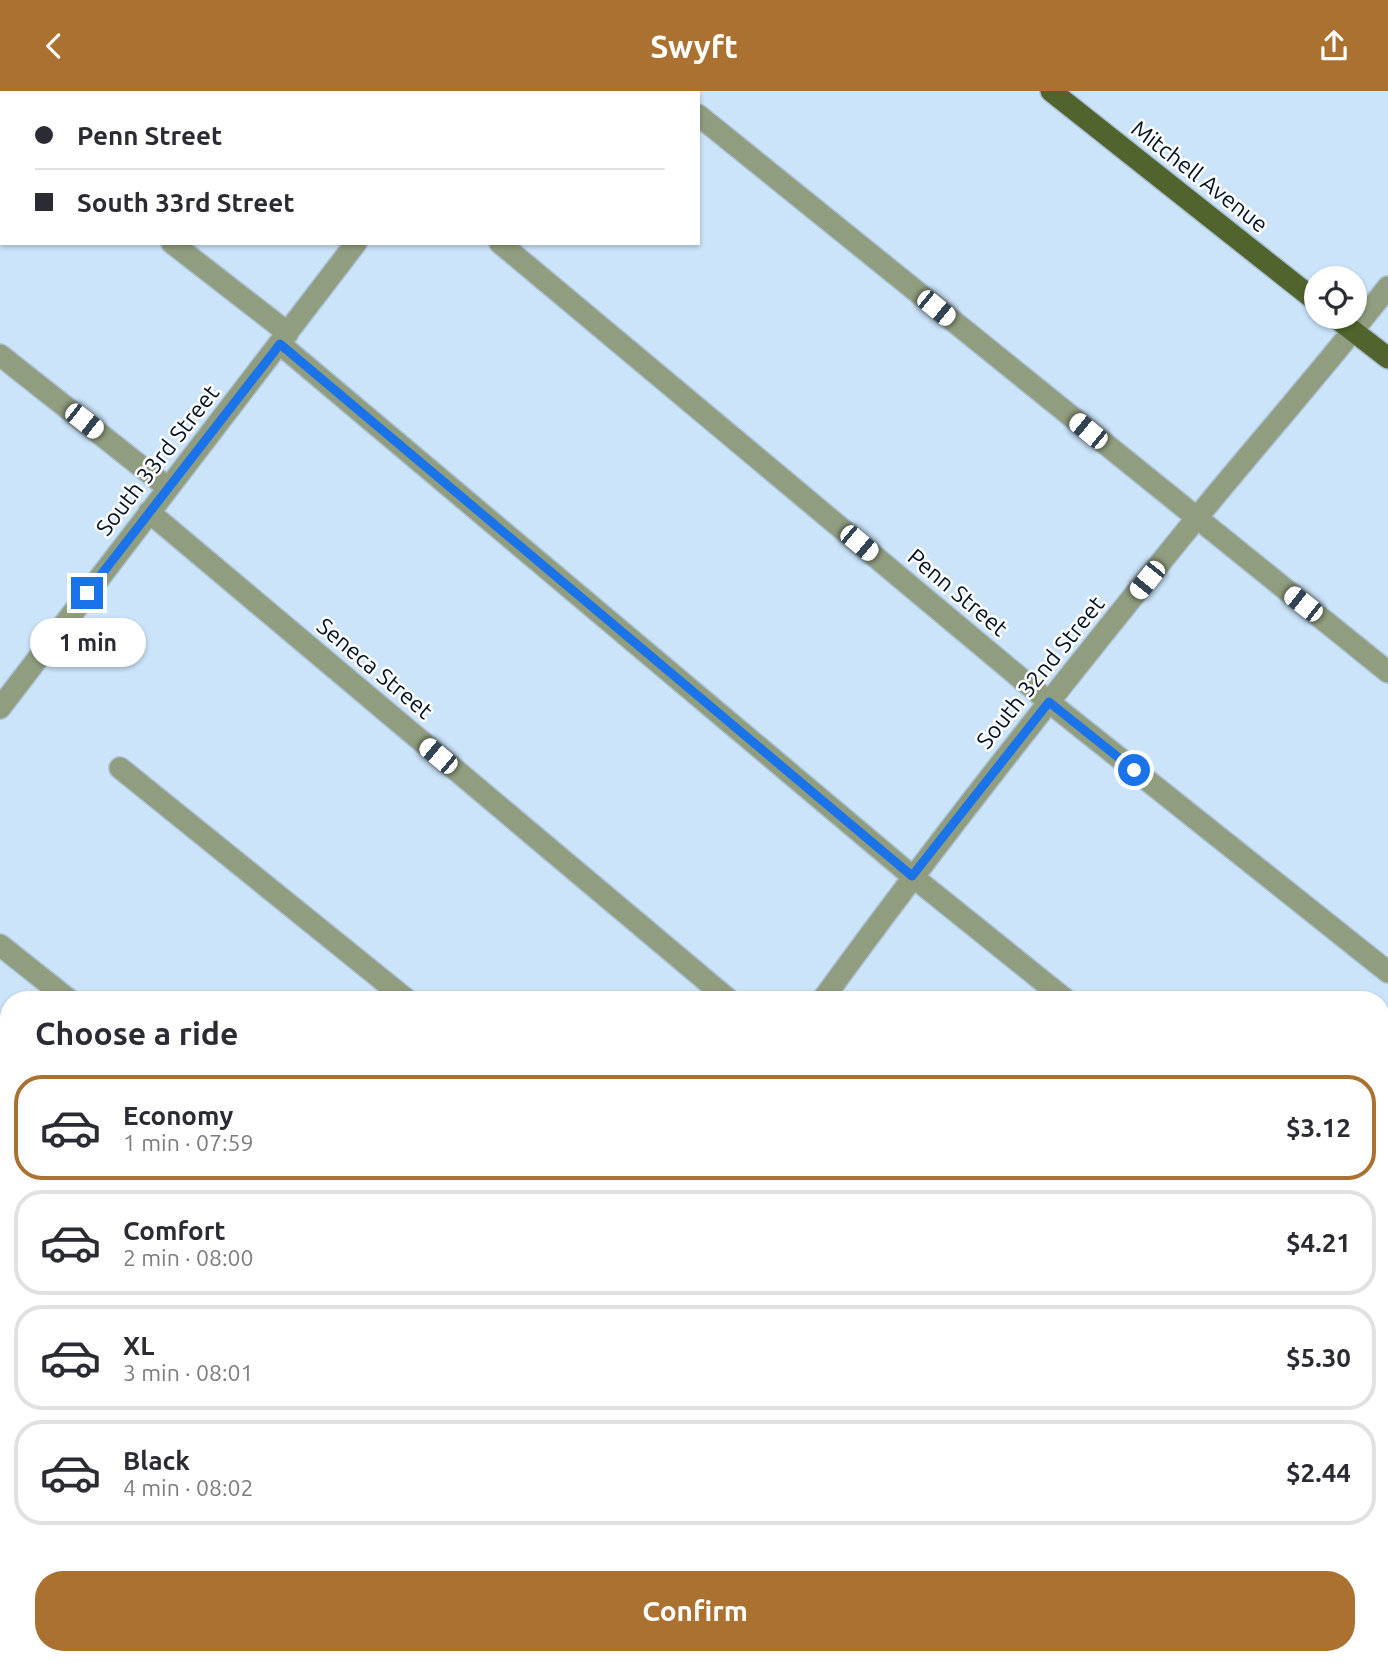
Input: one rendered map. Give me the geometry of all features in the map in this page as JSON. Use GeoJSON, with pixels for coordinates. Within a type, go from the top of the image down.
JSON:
{"type":"FeatureCollection","features":[{"type":"Feature","properties":{"kind":"main road","name":"Mitchell Avenue"},"geometry":{"type":"LineString","coordinates":[[1051,91],[1304,291]]}},
{"type":"Feature","properties":{"kind":"main road"},"geometry":{"type":"LineString","coordinates":[[1351,329],[1388,358]]}},
{"type":"Feature","properties":{"kind":"street"},"geometry":{"type":"LineString","coordinates":[[700,117],[1388,672]]}},
{"type":"Feature","properties":{"kind":"street"},"geometry":{"type":"LineString","coordinates":[[174,245],[912,876],[1055,991]]}},
{"type":"Feature","properties":{"kind":"street","name":"South 33rd Street"},"geometry":{"type":"LineString","coordinates":[[0,708],[354,245]]}},
{"type":"Feature","properties":{"kind":"street","name":"Penn Street"},"geometry":{"type":"LineString","coordinates":[[502,245],[1049,702],[1388,972]]}},
{"type":"Feature","properties":{"kind":"street","name":"South 32nd Street"},"geometry":{"type":"LineString","coordinates":[[829,991],[912,876],[1049,702],[1388,287]]}},
{"type":"Feature","properties":{"kind":"street"},"geometry":{"type":"LineString","coordinates":[[0,355],[167,487]]}},
{"type":"Feature","properties":{"kind":"street","name":"Seneca Street"},"geometry":{"type":"LineString","coordinates":[[149,512],[718,991]]}},
{"type":"Feature","properties":{"kind":"street"},"geometry":{"type":"LineString","coordinates":[[120,768],[396,991]]}},
{"type":"Feature","properties":{"kind":"street"},"geometry":{"type":"LineString","coordinates":[[0,945],[58,991]]}},
{"type":"Feature","properties":{"kind":"route"},"geometry":{"type":"LineString","coordinates":[[87,593],[280,344],[912,876],[1049,702],[1134,770]]}}]}
